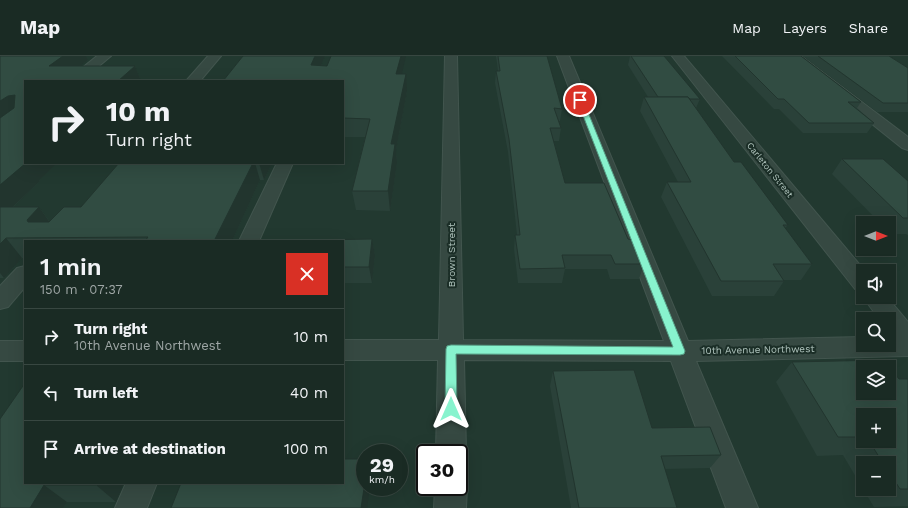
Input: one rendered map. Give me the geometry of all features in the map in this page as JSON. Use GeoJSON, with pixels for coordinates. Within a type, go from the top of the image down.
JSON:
{"type":"FeatureCollection","features":[{"type":"Feature","properties":{"kind":"street"},"geometry":{"type":"LineString","coordinates":[[74,80],[105,56]]}},
{"type":"Feature","properties":{"kind":"street"},"geometry":{"type":"LineString","coordinates":[[194,80],[215,56]]}},
{"type":"Feature","properties":{"kind":"street","name":"Brown Street"},"geometry":{"type":"LineString","coordinates":[[451,56],[451,444]]}},
{"type":"Feature","properties":{"kind":"street"},"geometry":{"type":"LineString","coordinates":[[563,56],[742,508]]}},
{"type":"Feature","properties":{"kind":"street","name":"Carleton Street"},"geometry":{"type":"LineString","coordinates":[[678,56],[856,274]]}},
{"type":"Feature","properties":{"kind":"street"},"geometry":{"type":"LineString","coordinates":[[793,56],[908,145]]}},
{"type":"Feature","properties":{"kind":"street"},"geometry":{"type":"LineString","coordinates":[[249,240],[285,164]]}},
{"type":"Feature","properties":{"kind":"street"},"geometry":{"type":"LineString","coordinates":[[0,301],[24,274]]}},
{"type":"Feature","properties":{"kind":"street"},"geometry":{"type":"LineString","coordinates":[[880,304],[908,339]]}},
{"type":"Feature","properties":{"kind":"street","name":"10th Avenue Northwest"},"geometry":{"type":"LineString","coordinates":[[344,350],[451,349],[680,351],[908,346]]}},
{"type":"Feature","properties":{"kind":"street"},"geometry":{"type":"LineString","coordinates":[[0,351],[24,351]]}},
{"type":"Feature","properties":{"kind":"street"},"geometry":{"type":"LineString","coordinates":[[130,508],[142,484]]}},
{"type":"Feature","properties":{"kind":"street"},"geometry":{"type":"LineString","coordinates":[[450,496],[450,508]]}},
{"type":"Feature","properties":{"kind":"building"},"geometry":{"type":"Polygon","coordinates":[[[0,56],[63,56],[49,66],[135,66],[119,80],[24,80],[25,164],[0,185],[0,118],[14,108],[15,95],[8,96],[0,101],[0,56]]]}},
{"type":"Feature","properties":{"kind":"building"},"geometry":{"type":"Polygon","coordinates":[[[243,56],[315,56],[311,65],[327,66],[331,56],[401,56],[396,74],[406,74],[391,144],[395,144],[388,191],[352,191],[370,119],[344,118],[344,80],[224,80],[243,56]]]}},
{"type":"Feature","properties":{"kind":"building"},"geometry":{"type":"Polygon","coordinates":[[[498,56],[547,56],[562,109],[554,108],[561,128],[550,128],[565,183],[604,183],[628,239],[634,240],[644,264],[615,264],[611,255],[562,255],[565,268],[520,269],[515,235],[520,235],[509,139],[496,71],[500,71],[498,56]]]}},
{"type":"Feature","properties":{"kind":"building"},"geometry":{"type":"Polygon","coordinates":[[[631,56],[664,56],[700,99],[690,99],[688,97],[658,97],[631,56]]]}},
{"type":"Feature","properties":{"kind":"building"},"geometry":{"type":"Polygon","coordinates":[[[735,56],[801,56],[861,102],[848,102],[874,123],[809,123],[784,99],[778,99],[735,56]]]}},
{"type":"Feature","properties":{"kind":"building"},"geometry":{"type":"Polygon","coordinates":[[[818,56],[889,56],[908,68],[908,103],[883,103],[818,56]]]}},
{"type":"Feature","properties":{"kind":"building"},"geometry":{"type":"Polygon","coordinates":[[[644,97],[688,97],[734,162],[741,162],[788,225],[783,225],[812,264],[773,264],[784,281],[721,281],[667,182],[691,182],[644,97]]]}},
{"type":"Feature","properties":{"kind":"building"},"geometry":{"type":"Polygon","coordinates":[[[842,159],[883,159],[908,181],[908,218],[903,218],[842,159]]]}},
{"type":"Feature","properties":{"kind":"building"},"geometry":{"type":"Polygon","coordinates":[[[118,164],[252,164],[214,240],[146,240],[148,237],[6,238],[0,244],[0,207],[39,207],[27,220],[28,222],[49,222],[64,207],[81,207],[118,164]]]}},
{"type":"Feature","properties":{"kind":"building"},"geometry":{"type":"Polygon","coordinates":[[[372,239],[369,267],[344,267],[344,240],[317,240],[372,239]]]}},
{"type":"Feature","properties":{"kind":"building"},"geometry":{"type":"Polygon","coordinates":[[[856,361],[856,400],[896,400],[896,375],[899,379],[908,379],[908,489],[900,489],[896,483],[896,456],[879,456],[873,448],[896,448],[896,408],[856,408],[856,437],[838,437],[792,362],[856,361]]]}},
{"type":"Feature","properties":{"kind":"building"},"geometry":{"type":"Polygon","coordinates":[[[634,370],[652,428],[710,427],[721,455],[661,456],[677,508],[579,508],[553,371],[634,370]]]}},
{"type":"Feature","properties":{"kind":"building"},"geometry":{"type":"Polygon","coordinates":[[[24,384],[24,484],[96,485],[44,485],[30,508],[0,508],[0,419],[24,384]]]}},
{"type":"Feature","properties":{"kind":"building"},"geometry":{"type":"Polygon","coordinates":[[[344,459],[356,459],[356,496],[363,496],[361,508],[171,508],[181,484],[344,484],[344,459]]]}},
{"type":"Feature","properties":{"kind":"route"},"geometry":{"type":"LineString","coordinates":[[451,409],[451,349],[680,351],[580,100]]}}]}
